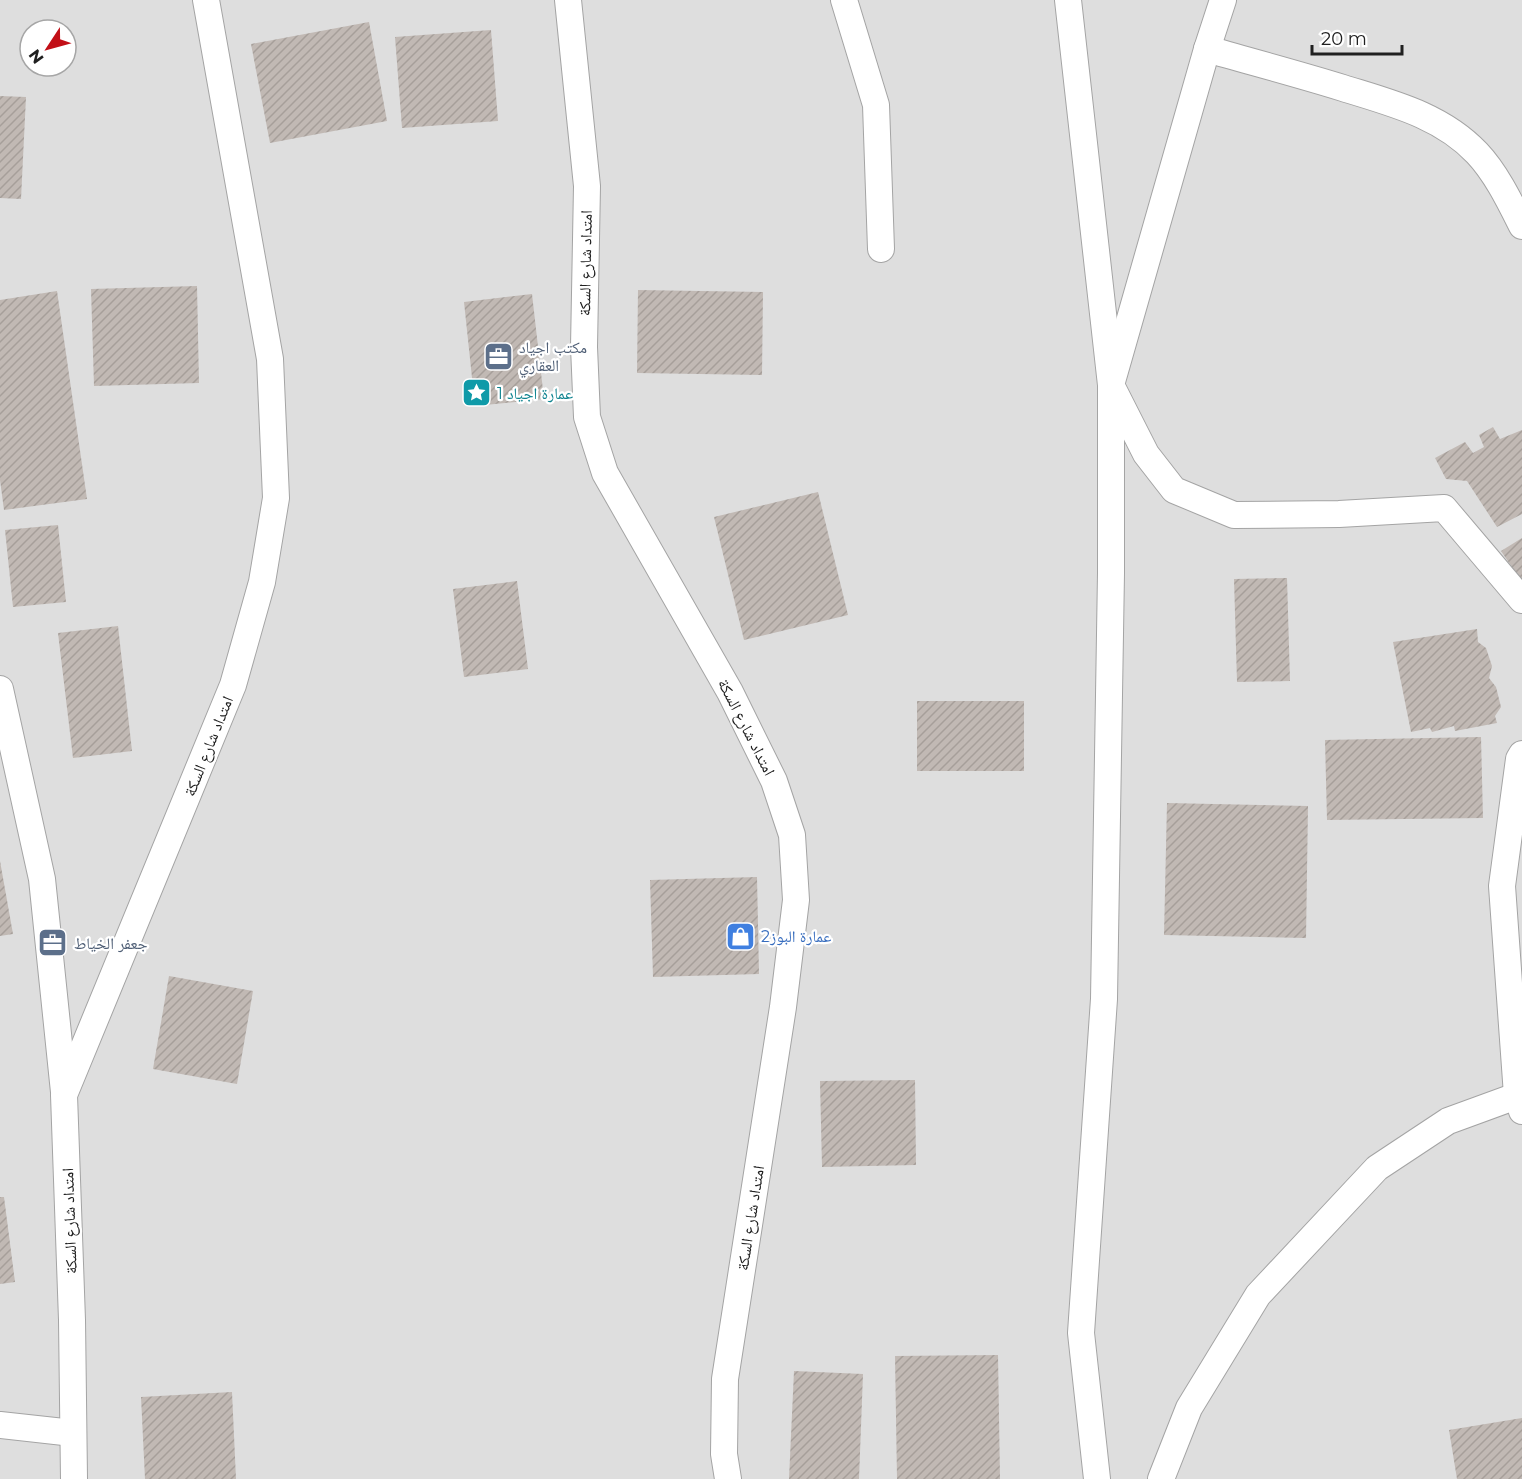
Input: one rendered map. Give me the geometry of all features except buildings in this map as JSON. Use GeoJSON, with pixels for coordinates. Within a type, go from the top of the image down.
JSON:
{"type":"FeatureCollection","features":[{"type":"Feature","properties":{"kind":"street","name":"امتداد شارع السكة"},"geometry":{"type":"LineString","coordinates":[[74,1479],[72,1320],[64,1095],[233,685],[262,582],[276,498],[270,359],[206,0]]}},
{"type":"Feature","properties":{"kind":"street","name":"امتداد شارع السكة"},"geometry":{"type":"LineString","coordinates":[[568,0],[587,186],[584,347],[587,417],[605,473],[730,692],[774,781],[792,835],[796,900],[783,1007],[724,1379],[723,1454],[728,1479]]}},
{"type":"Feature","properties":{"kind":"street"},"geometry":{"type":"LineString","coordinates":[[844,0],[876,105],[881,249]]}},
{"type":"Feature","properties":{"kind":"street"},"geometry":{"type":"LineString","coordinates":[[1068,0],[1111,385],[1111,573],[1104,999],[1081,1333],[1096,1479]]}},
{"type":"Feature","properties":{"kind":"street"},"geometry":{"type":"LineString","coordinates":[[1223,0],[1111,385],[1146,454],[1174,490],[1234,515],[1339,514],[1444,508],[1522,600]]}},
{"type":"Feature","properties":{"kind":"street"},"geometry":{"type":"LineString","coordinates":[[1207,49],[1405,107],[1444,125],[1477,153],[1500,186],[1522,226]]}},
{"type":"Feature","properties":{"kind":"street"},"geometry":{"type":"LineString","coordinates":[[0,689],[42,879],[64,1095]]}},
{"type":"Feature","properties":{"kind":"street"},"geometry":{"type":"LineString","coordinates":[[1161,1479],[1189,1408],[1258,1295],[1377,1168],[1448,1121],[1520,1100],[1502,886],[1519,759],[1522,754]]}},
{"type":"Feature","properties":{"kind":"street"},"geometry":{"type":"LineString","coordinates":[[0,1425],[73,1433]]}},
{"type":"Feature","properties":{"kind":"shaded area"},"geometry":{"type":"Polygon","coordinates":[[[0,0],[1522,0],[1522,1479],[0,1479],[0,0]]]}},
{"type":"Feature","properties":{"kind":"place","name":"مكتب اجياد العقاري"},"geometry":{"type":"Point","coordinates":[498,356]}},
{"type":"Feature","properties":{"kind":"place","name":"عمارة اجياد 1"},"geometry":{"type":"Point","coordinates":[476,393]}},
{"type":"Feature","properties":{"kind":"place","name":"عمارة البوز2"},"geometry":{"type":"Point","coordinates":[740,936]}},
{"type":"Feature","properties":{"kind":"place","name":"جعفر الخياط"},"geometry":{"type":"Point","coordinates":[53,943]}}]}
